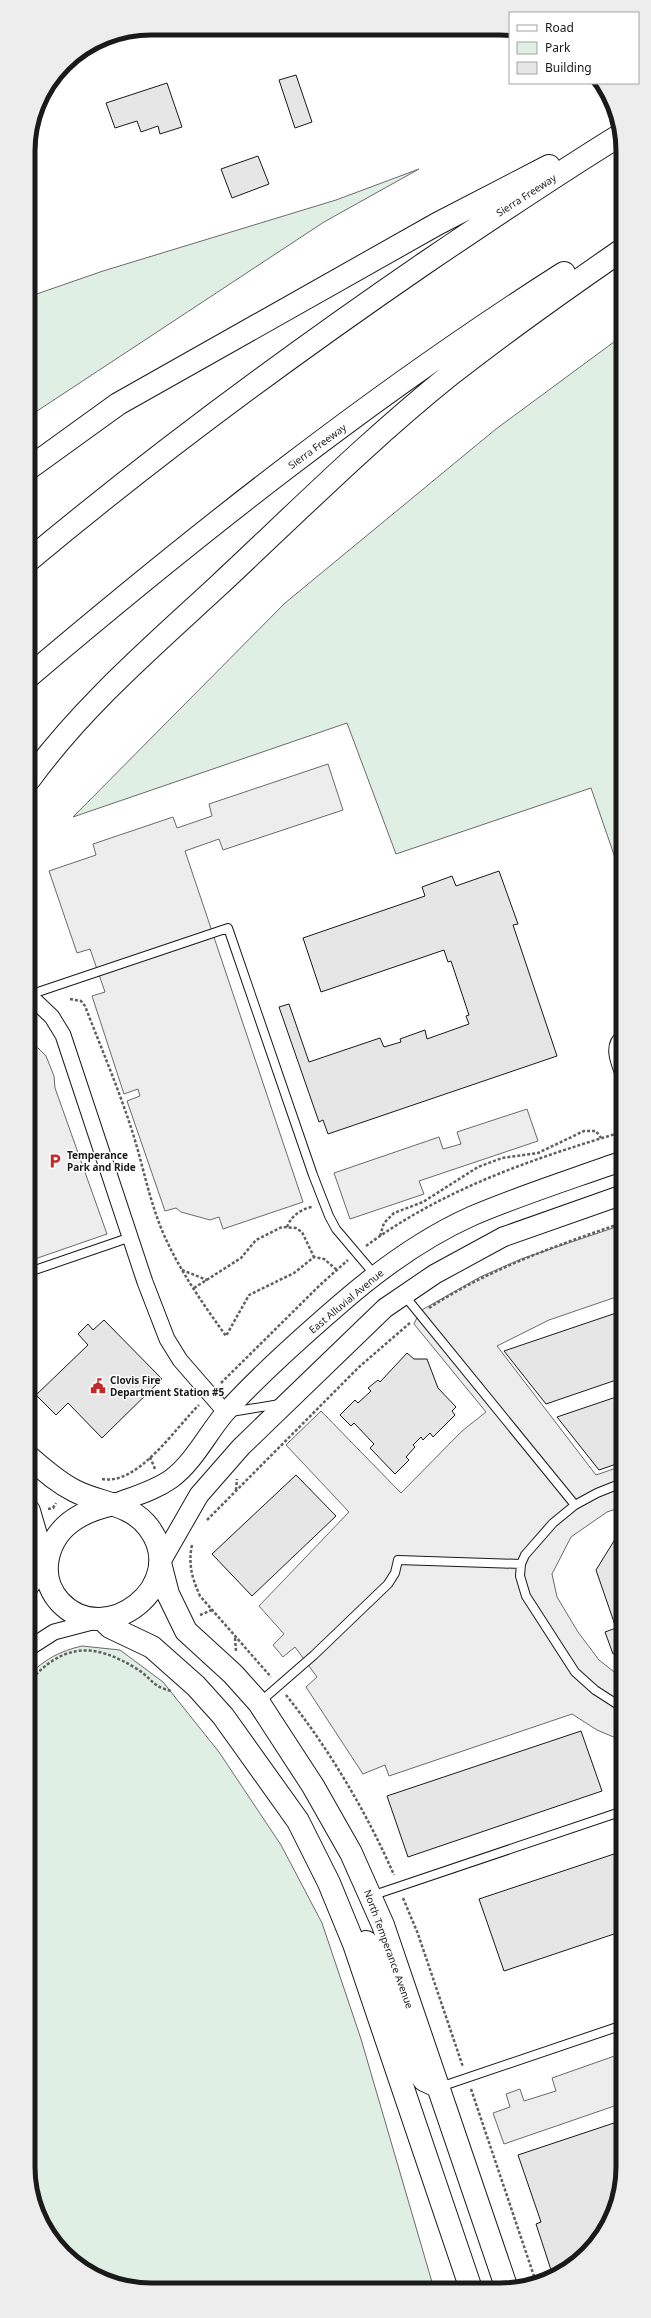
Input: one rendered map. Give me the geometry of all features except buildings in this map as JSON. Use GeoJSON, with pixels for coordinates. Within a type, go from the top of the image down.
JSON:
{"type":"FeatureCollection","features":[{"type":"Feature","properties":{"kind":"main road"},"geometry":{"type":"LineString","coordinates":[[35,464],[118,404],[437,224],[533,173],[615,137]]}},
{"type":"Feature","properties":{"kind":"main road","name":"Sierra Freeway"},"geometry":{"type":"LineString","coordinates":[[35,555],[183,437],[326,331],[518,200],[615,138]]}},
{"type":"Feature","properties":{"kind":"main road","name":"Sierra Freeway"},"geometry":{"type":"LineString","coordinates":[[35,671],[116,602],[288,467],[534,293],[616,241]]}},
{"type":"Feature","properties":{"kind":"main road"},"geometry":{"type":"LineString","coordinates":[[35,772],[77,722],[129,669],[376,438],[449,376],[504,333],[616,254]]}},
{"type":"Feature","properties":{"kind":"main road"},"geometry":{"type":"LineString","coordinates":[[35,1464],[76,1492],[114,1504],[138,1516],[149,1527],[157,1540],[160,1563],[155,1584],[141,1602],[124,1612],[102,1619],[85,1617],[62,1603],[51,1589],[46,1566],[35,1530]]}},
{"type":"Feature","properties":{"kind":"main road"},"geometry":{"type":"LineString","coordinates":[[46,1566],[54,1542],[68,1524],[88,1512],[114,1504]]}},
{"type":"Feature","properties":{"kind":"main road","name":"North Temperance Avenue"},"geometry":{"type":"LineString","coordinates":[[160,1563],[168,1594],[186,1631],[233,1674],[259,1703],[329,1812],[351,1853],[371,1896],[439,2087],[505,2283]]}},
{"type":"Feature","properties":{"kind":"main road"},"geometry":{"type":"LineString","coordinates":[[102,1619],[110,1626],[152,1647],[183,1672],[223,1716],[298,1821],[336,1898],[359,1958],[469,2283]]}},
{"type":"Feature","properties":{"kind":"main road"},"geometry":{"type":"LineString","coordinates":[[336,1898],[372,1951],[419,2074],[424,2080],[439,2087]]}},
{"type":"Feature","properties":{"kind":"street"},"geometry":{"type":"LineString","coordinates":[[35,1001],[52,1017],[63,1035],[150,1296],[173,1350],[226,1413]]}},
{"type":"Feature","properties":{"kind":"street","name":"East Alluvial Avenue"},"geometry":{"type":"LineString","coordinates":[[114,1504],[153,1490],[173,1477],[191,1458],[226,1413],[318,1323],[375,1275],[414,1247],[471,1217],[523,1195],[616,1163]]}},
{"type":"Feature","properties":{"kind":"street"},"geometry":{"type":"LineString","coordinates":[[160,1563],[199,1495],[241,1447],[370,1321],[403,1294],[463,1257],[503,1238],[616,1197]]}},
{"type":"Feature","properties":{"kind":"street"},"geometry":{"type":"LineString","coordinates":[[35,1582],[46,1566]]}},
{"type":"Feature","properties":{"kind":"street"},"geometry":{"type":"LineString","coordinates":[[35,1644],[54,1632],[102,1619]]}},
{"type":"Feature","properties":{"kind":"lane"},"geometry":{"type":"LineString","coordinates":[[35,993],[228,928],[324,1202],[336,1229],[375,1275]]}},
{"type":"Feature","properties":{"kind":"lane"},"geometry":{"type":"LineString","coordinates":[[616,1040],[613,1047],[616,1062]]}},
{"type":"Feature","properties":{"kind":"lane"},"geometry":{"type":"LineString","coordinates":[[35,1270],[131,1237]]}},
{"type":"Feature","properties":{"kind":"lane"},"geometry":{"type":"LineString","coordinates":[[403,1294],[575,1505]]}},
{"type":"Feature","properties":{"kind":"lane"},"geometry":{"type":"LineString","coordinates":[[226,1413],[287,1403]]}},
{"type":"Feature","properties":{"kind":"lane"},"geometry":{"type":"LineString","coordinates":[[616,1485],[597,1492],[575,1505],[543,1532],[525,1555],[521,1564],[520,1576],[526,1596],[574,1672],[595,1690],[616,1704]]}},
{"type":"Feature","properties":{"kind":"lane"},"geometry":{"type":"LineString","coordinates":[[259,1703],[314,1655],[388,1584],[395,1573],[398,1560],[521,1564]]}},
{"type":"Feature","properties":{"kind":"lane"},"geometry":{"type":"LineString","coordinates":[[371,1896],[616,1813]]}},
{"type":"Feature","properties":{"kind":"lane"},"geometry":{"type":"LineString","coordinates":[[439,2087],[616,2027]]}},
{"type":"Feature","properties":{"kind":"path"},"geometry":{"type":"LineString","coordinates":[[70,999],[81,1001],[85,1006],[115,1080],[155,1214],[181,1269],[226,1336],[249,1295],[294,1273],[314,1257],[324,1259],[337,1270]]}},
{"type":"Feature","properties":{"kind":"path"},"geometry":{"type":"LineString","coordinates":[[380,1236],[384,1223],[394,1213],[423,1202],[486,1163],[502,1158],[534,1154],[584,1131],[596,1131],[601,1138]]}},
{"type":"Feature","properties":{"kind":"path"},"geometry":{"type":"LineString","coordinates":[[368,1245],[380,1236],[448,1196],[503,1171],[616,1134]]}},
{"type":"Feature","properties":{"kind":"path"},"geometry":{"type":"LineString","coordinates":[[287,1226],[289,1221],[300,1212],[324,1202]]}},
{"type":"Feature","properties":{"kind":"path"},"geometry":{"type":"LineString","coordinates":[[203,1524],[358,1367],[420,1314],[472,1282],[519,1260],[616,1225]]}},
{"type":"Feature","properties":{"kind":"path"},"geometry":{"type":"LineString","coordinates":[[194,1288],[241,1258],[256,1240],[269,1232],[287,1226],[302,1232],[314,1257]]}},
{"type":"Feature","properties":{"kind":"path"},"geometry":{"type":"LineString","coordinates":[[225,1379],[345,1263]]}},
{"type":"Feature","properties":{"kind":"path"},"geometry":{"type":"LineString","coordinates":[[181,1269],[207,1280]]}},
{"type":"Feature","properties":{"kind":"path"},"geometry":{"type":"LineString","coordinates":[[97,1478],[109,1480],[130,1474],[167,1442],[196,1407]]}},
{"type":"Feature","properties":{"kind":"path"},"geometry":{"type":"LineString","coordinates":[[194,1540],[190,1562],[193,1580],[207,1606],[236,1637]]}},
{"type":"Feature","properties":{"kind":"path"},"geometry":{"type":"LineString","coordinates":[[35,1675],[53,1660],[75,1651],[96,1650],[138,1669],[158,1689]]}},
{"type":"Feature","properties":{"kind":"green space"},"geometry":{"type":"Polygon","coordinates":[[[419,169],[324,222],[35,412],[35,295],[103,271],[336,200],[419,169]]]}},
{"type":"Feature","properties":{"kind":"green space"},"geometry":{"type":"Polygon","coordinates":[[[616,340],[616,861],[591,788],[396,854],[347,723],[73,817],[285,603],[496,429],[616,340]]]}},
{"type":"Feature","properties":{"kind":"green space"},"geometry":{"type":"Polygon","coordinates":[[[82,1646],[120,1650],[163,1682],[219,1752],[281,1845],[322,1923],[361,2039],[432,2283],[151,2283],[129,2281],[100,2271],[80,2259],[59,2238],[47,2218],[39,2197],[35,2167],[35,1670],[53,1656],[82,1646]]]}},
{"type":"Feature","properties":{"kind":"shaded area"},"geometry":{"type":"Polygon","coordinates":[[[328,764],[343,810],[223,850],[219,839],[185,851],[303,1202],[223,1229],[219,1217],[210,1220],[181,1212],[176,1208],[165,1211],[127,1101],[140,1096],[138,1089],[124,1094],[92,996],[105,992],[90,949],[77,953],[49,871],[96,855],[93,844],[173,817],[177,828],[212,816],[209,804],[328,764]]]}},
{"type":"Feature","properties":{"kind":"shaded area","name":"Temperance Park and Ride"},"geometry":{"type":"Polygon","coordinates":[[[35,1046],[46,1056],[54,1076],[55,1088],[107,1234],[35,1259],[35,1046]]]}},
{"type":"Feature","properties":{"kind":"shaded area"},"geometry":{"type":"Polygon","coordinates":[[[527,1109],[538,1141],[419,1181],[424,1194],[350,1219],[334,1173],[439,1137],[443,1149],[461,1144],[457,1132],[527,1109]]]}},
{"type":"Feature","properties":{"kind":"shaded area"},"geometry":{"type":"Polygon","coordinates":[[[616,1227],[616,1297],[549,1320],[497,1346],[596,1475],[616,1468],[616,1509],[607,1512],[571,1537],[552,1574],[557,1597],[578,1632],[599,1660],[616,1673],[616,1738],[597,1730],[572,1714],[389,1776],[385,1765],[363,1774],[306,1687],[317,1677],[295,1647],[283,1657],[273,1645],[284,1634],[259,1606],[349,1512],[286,1445],[321,1411],[401,1493],[462,1431],[486,1412],[414,1324],[420,1311],[480,1277],[521,1259],[616,1227]]]}},
{"type":"Feature","properties":{"kind":"shaded area"},"geometry":{"type":"Polygon","coordinates":[[[616,2055],[616,2105],[504,2144],[493,2113],[510,2107],[506,2094],[520,2089],[524,2101],[556,2091],[552,2078],[616,2055]]]}},
{"type":"Feature","properties":{"kind":"place","name":"Temperance Park and Ride"},"geometry":{"type":"Point","coordinates":[55,1161]}},
{"type":"Feature","properties":{"kind":"place","name":"Clovis Fire Department Station #5"},"geometry":{"type":"Point","coordinates":[98,1386]}}]}
